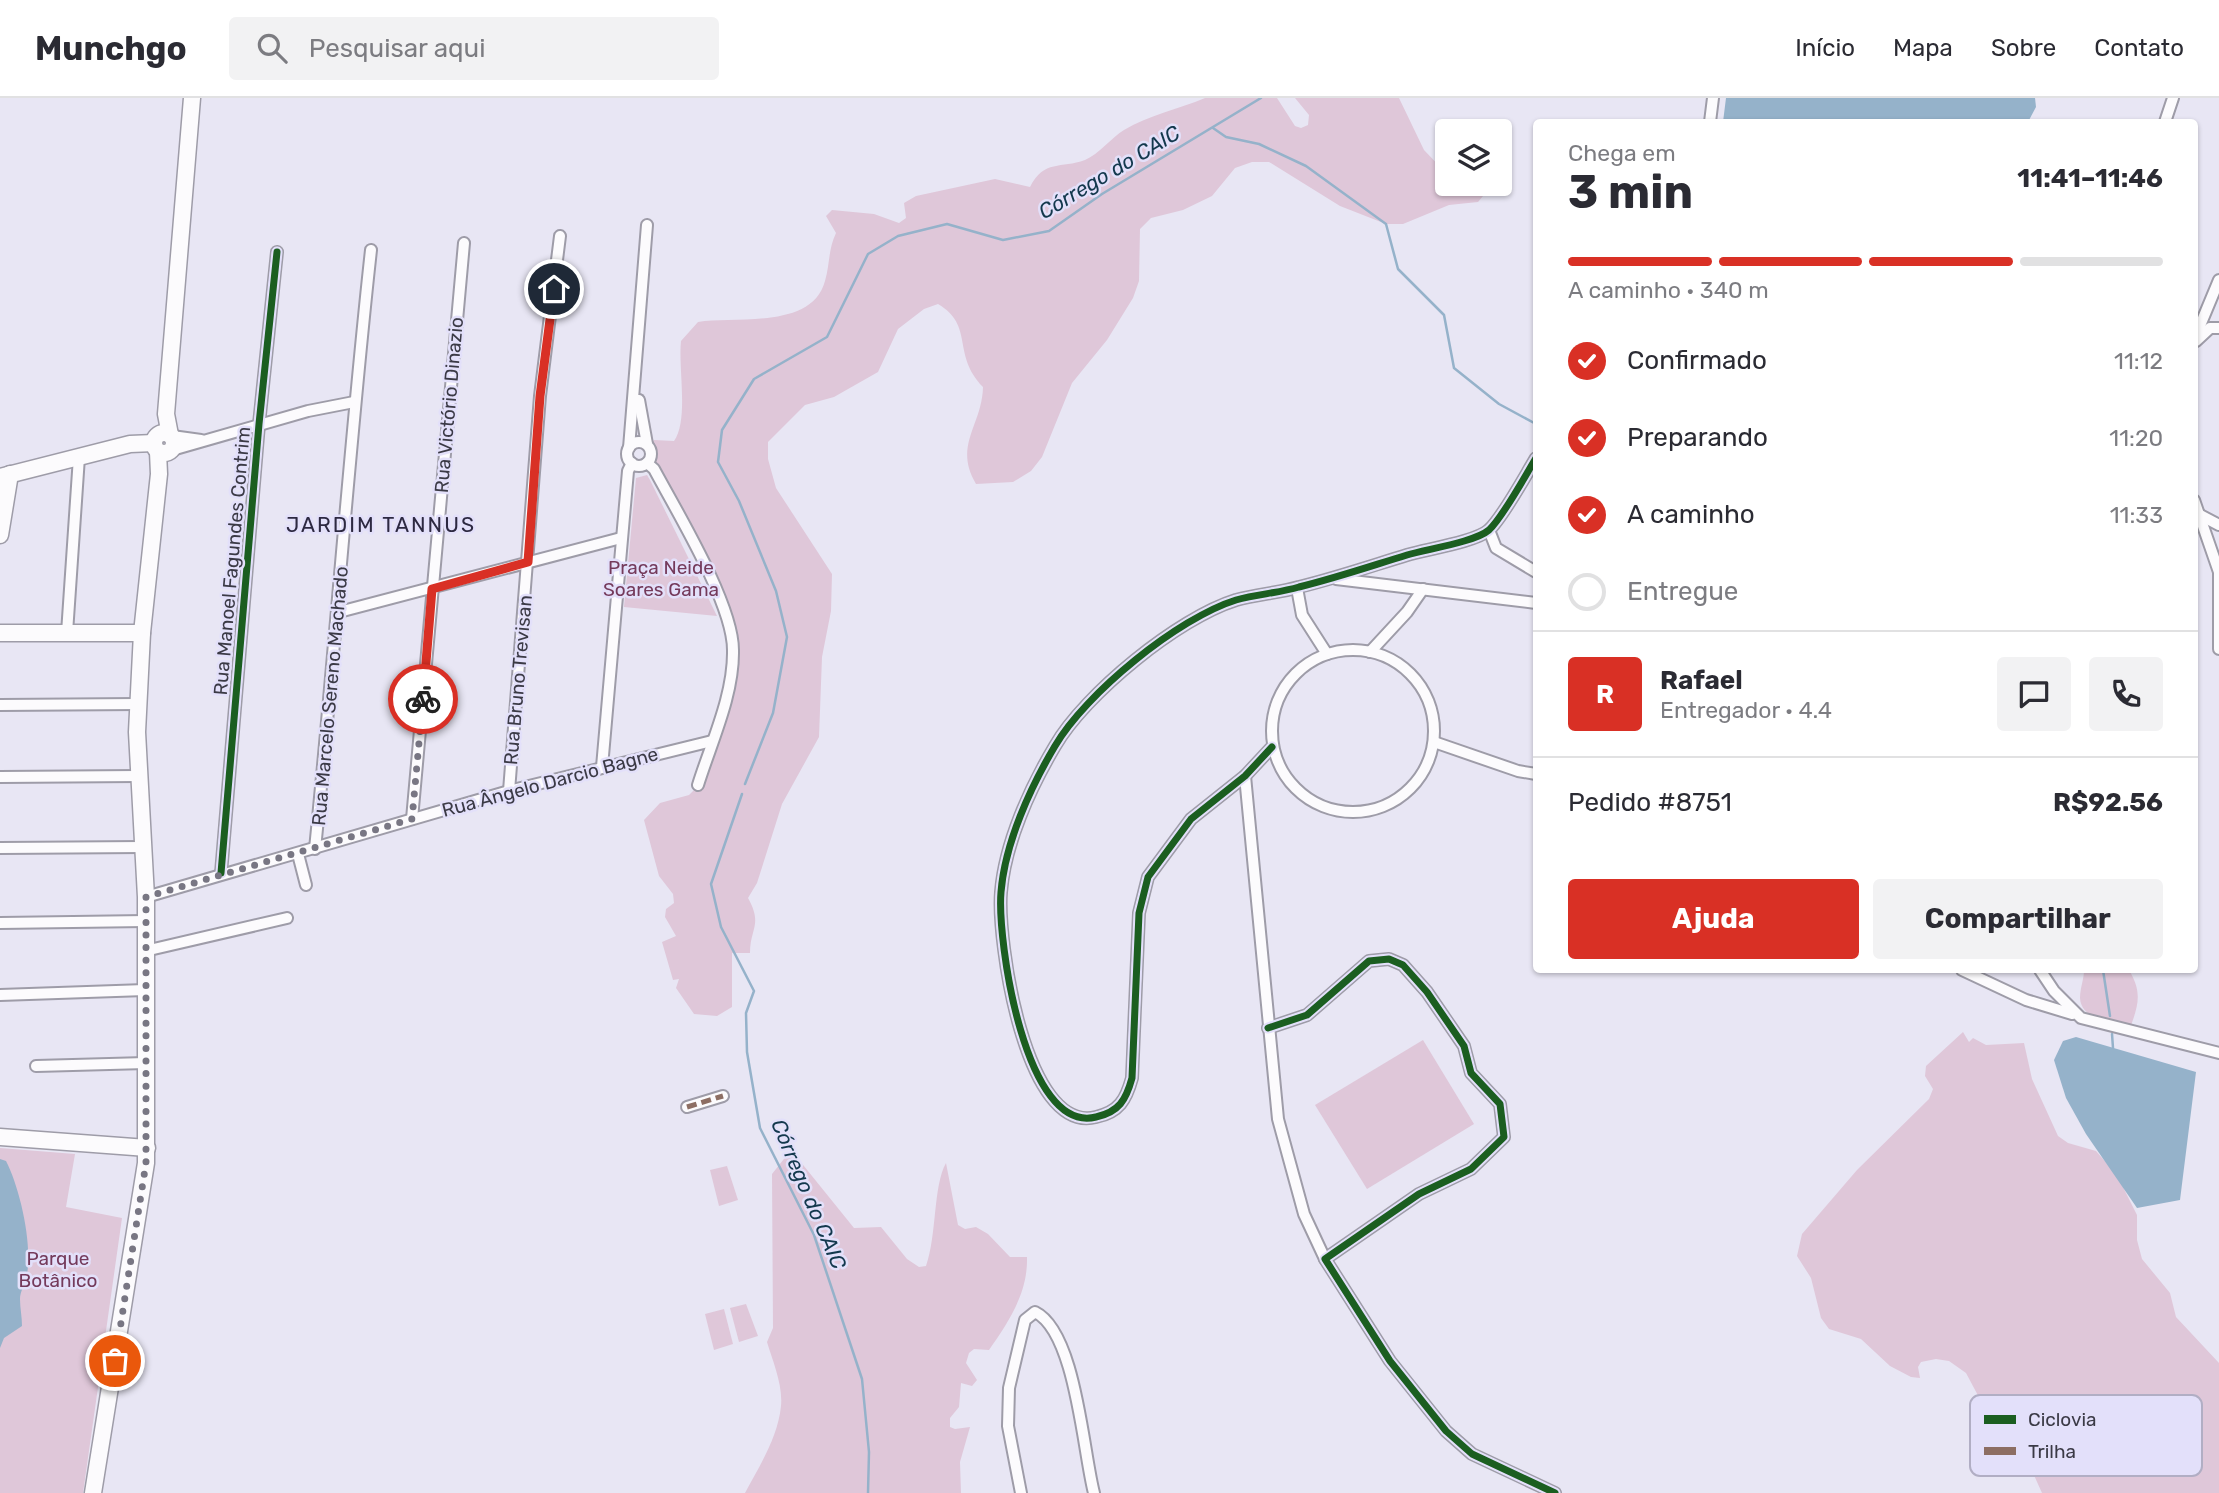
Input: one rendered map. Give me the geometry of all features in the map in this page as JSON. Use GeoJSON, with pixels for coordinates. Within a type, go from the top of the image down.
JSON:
{"type":"FeatureCollection","features":[{"type":"Feature","properties":{"kind":"main road"},"geometry":{"type":"LineString","coordinates":[[93,1493],[140,1217],[147,1148],[146,897],[138,776],[138,704],[142,634],[164,443],[192,98]]}},
{"type":"Feature","properties":{"kind":"main road"},"geometry":{"type":"LineString","coordinates":[[0,535],[5,475],[130,444],[164,443]]}},
{"type":"Feature","properties":{"kind":"main road"},"geometry":{"type":"LineString","coordinates":[[0,633],[142,634]]}},
{"type":"Feature","properties":{"kind":"main road"},"geometry":{"type":"LineString","coordinates":[[0,1137],[147,1148]]}},
{"type":"Feature","properties":{"kind":"street"},"geometry":{"type":"LineString","coordinates":[[1710,119],[1713,98]]}},
{"type":"Feature","properties":{"kind":"street"},"geometry":{"type":"LineString","coordinates":[[2166,119],[2173,98]]}},
{"type":"Feature","properties":{"kind":"street"},"geometry":{"type":"LineString","coordinates":[[636,387],[651,456],[647,463],[639,465],[632,463],[628,456],[636,387],[647,225]]}},
{"type":"Feature","properties":{"kind":"street","name":"Rua Bruno Trevisan"},"geometry":{"type":"LineString","coordinates":[[509,791],[540,396],[560,236]]}},
{"type":"Feature","properties":{"kind":"street","name":"Rua Victório Dinazio"},"geometry":{"type":"LineString","coordinates":[[412,819],[464,243]]}},
{"type":"Feature","properties":{"kind":"street","name":"Rua Marcelo Sereno Machado"},"geometry":{"type":"LineString","coordinates":[[316,849],[339,612],[354,402],[371,250]]}},
{"type":"Feature","properties":{"kind":"street","name":"Rua Manoel Fagundes Contrim"},"geometry":{"type":"LineString","coordinates":[[221,873],[259,424],[277,252]]}},
{"type":"Feature","properties":{"kind":"street"},"geometry":{"type":"LineString","coordinates":[[2198,332],[2219,280]]}},
{"type":"Feature","properties":{"kind":"street"},"geometry":{"type":"LineString","coordinates":[[2198,338],[2210,328],[2219,328]]}},
{"type":"Feature","properties":{"kind":"street"},"geometry":{"type":"LineString","coordinates":[[164,443],[204,440],[354,402]]}},
{"type":"Feature","properties":{"kind":"street"},"geometry":{"type":"LineString","coordinates":[[629,448],[635,442],[647,444]]}},
{"type":"Feature","properties":{"kind":"street"},"geometry":{"type":"LineString","coordinates":[[66,632],[79,457]]}},
{"type":"Feature","properties":{"kind":"street"},"geometry":{"type":"LineString","coordinates":[[602,767],[621,538],[628,471],[632,463]]}},
{"type":"Feature","properties":{"kind":"street"},"geometry":{"type":"LineString","coordinates":[[647,463],[654,469],[693,543],[731,629],[733,651],[730,681],[698,785]]}},
{"type":"Feature","properties":{"kind":"street"},"geometry":{"type":"LineString","coordinates":[[1272,747],[1245,776],[1191,819],[1147,877],[1139,914],[1132,1077],[1127,1097],[1113,1113],[1087,1120],[1063,1113],[1053,1103],[1032,1063],[1013,1003],[1005,967],[1001,893],[1007,855],[1033,790],[1055,745],[1077,717],[1130,666],[1179,629],[1235,600],[1297,588],[1489,530],[1533,463]]}},
{"type":"Feature","properties":{"kind":"street"},"geometry":{"type":"LineString","coordinates":[[2198,510],[2219,572],[2219,649]]}},
{"type":"Feature","properties":{"kind":"street"},"geometry":{"type":"LineString","coordinates":[[2200,515],[2219,525]]}},
{"type":"Feature","properties":{"kind":"street"},"geometry":{"type":"LineString","coordinates":[[1489,530],[1496,548],[1533,570]]}},
{"type":"Feature","properties":{"kind":"street"},"geometry":{"type":"LineString","coordinates":[[339,612],[621,538]]}},
{"type":"Feature","properties":{"kind":"street"},"geometry":{"type":"LineString","coordinates":[[1330,578],[1533,603]]}},
{"type":"Feature","properties":{"kind":"street"},"geometry":{"type":"LineString","coordinates":[[1297,588],[1302,615],[1327,654]]}},
{"type":"Feature","properties":{"kind":"street"},"geometry":{"type":"LineString","coordinates":[[1370,652],[1423,589]]}},
{"type":"Feature","properties":{"kind":"street"},"geometry":{"type":"LineString","coordinates":[[1348,650],[1370,652],[1393,661],[1412,675],[1426,695],[1433,718],[1434,742],[1427,766],[1412,787],[1392,803],[1368,811],[1342,812],[1318,805],[1297,791],[1281,771],[1272,747],[1271,724],[1283,691],[1306,665],[1327,654],[1348,650]]}},
{"type":"Feature","properties":{"kind":"street"},"geometry":{"type":"LineString","coordinates":[[0,705],[138,704]]}},
{"type":"Feature","properties":{"kind":"street","name":"Rua Ângelo Darcio Bagne"},"geometry":{"type":"LineString","coordinates":[[146,897],[509,791],[712,741]]}},
{"type":"Feature","properties":{"kind":"street"},"geometry":{"type":"LineString","coordinates":[[1434,742],[1518,771],[1533,774]]}},
{"type":"Feature","properties":{"kind":"street"},"geometry":{"type":"LineString","coordinates":[[0,777],[138,776]]}},
{"type":"Feature","properties":{"kind":"street"},"geometry":{"type":"LineString","coordinates":[[1245,776],[1278,1119],[1304,1214],[1325,1259],[1390,1361],[1446,1431],[1472,1454],[1555,1493]]}},
{"type":"Feature","properties":{"kind":"street"},"geometry":{"type":"LineString","coordinates":[[0,848],[143,847]]}},
{"type":"Feature","properties":{"kind":"street"},"geometry":{"type":"LineString","coordinates":[[298,854],[306,885]]}},
{"type":"Feature","properties":{"kind":"street"},"geometry":{"type":"LineString","coordinates":[[145,951],[286,918]]}},
{"type":"Feature","properties":{"kind":"street"},"geometry":{"type":"LineString","coordinates":[[0,923],[146,921]]}},
{"type":"Feature","properties":{"kind":"street"},"geometry":{"type":"LineString","coordinates":[[1268,1028],[1307,1015],[1370,961],[1388,959],[1403,965],[1427,992],[1464,1046],[1471,1073],[1500,1104],[1504,1137],[1471,1168],[1419,1194],[1325,1259]]}},
{"type":"Feature","properties":{"kind":"street"},"geometry":{"type":"LineString","coordinates":[[1968,973],[2026,1000],[2044,1003],[2081,1018],[2218,1051]]}},
{"type":"Feature","properties":{"kind":"street"},"geometry":{"type":"LineString","coordinates":[[2042,973],[2054,990],[2081,1018]]}},
{"type":"Feature","properties":{"kind":"street"},"geometry":{"type":"LineString","coordinates":[[0,995],[145,990]]}},
{"type":"Feature","properties":{"kind":"street"},"geometry":{"type":"LineString","coordinates":[[2044,1003],[2054,990]]}},
{"type":"Feature","properties":{"kind":"street"},"geometry":{"type":"LineString","coordinates":[[36,1066],[146,1063]]}},
{"type":"Feature","properties":{"kind":"street"},"geometry":{"type":"LineString","coordinates":[[685,1108],[723,1096]]}},
{"type":"Feature","properties":{"kind":"street"},"geometry":{"type":"LineString","coordinates":[[1021,1493],[1008,1426],[1009,1388],[1025,1320],[1035,1312],[1046,1317],[1054,1330],[1079,1403],[1094,1493]]}},
{"type":"Feature","properties":{"kind":"green space"},"geometry":{"type":"Polygon","coordinates":[[[1205,98],[1277,98],[1295,126],[1301,128],[1308,125],[1309,115],[1295,98],[1399,98],[1424,150],[1435,161],[1435,196],[1483,196],[1478,202],[1449,205],[1403,224],[1386,224],[1340,206],[1269,162],[1252,162],[1235,168],[1212,196],[1183,210],[1151,218],[1140,229],[1139,281],[1133,298],[1107,340],[1072,383],[1042,457],[1031,471],[1013,482],[976,484],[970,470],[968,446],[983,387],[973,375],[968,363],[956,322],[938,304],[924,309],[898,329],[878,372],[834,397],[805,405],[768,442],[768,459],[776,488],[832,574],[831,611],[822,657],[819,737],[782,804],[757,883],[748,898],[755,914],[755,926],[750,953],[732,953],[732,1007],[717,1016],[694,1014],[676,988],[679,979],[673,980],[662,942],[676,936],[665,917],[666,909],[674,903],[673,894],[659,876],[644,820],[660,803],[689,795],[700,784],[719,737],[731,632],[715,602],[696,536],[648,457],[654,440],[674,441],[678,432],[682,407],[681,341],[698,322],[770,318],[805,307],[817,297],[825,281],[836,233],[826,216],[832,210],[874,214],[899,223],[906,218],[904,203],[916,196],[995,179],[1030,187],[1041,172],[1054,166],[1085,160],[1119,133],[1154,116],[1205,98]]]}},
{"type":"Feature","properties":{"kind":"green space","name":"Praça Neide Soares Gama"},"geometry":{"type":"Polygon","coordinates":[[[647,475],[717,616],[624,607],[636,478],[647,475]]]}},
{"type":"Feature","properties":{"kind":"green space"},"geometry":{"type":"Polygon","coordinates":[[[2084,973],[2130,973],[2138,998],[2130,1028],[2107,1023],[2092,1016],[2082,1005],[2080,998],[2084,973]]]}},
{"type":"Feature","properties":{"kind":"green space"},"geometry":{"type":"Polygon","coordinates":[[[1963,1032],[1969,1042],[1973,1038],[1986,1045],[2024,1043],[2032,1079],[2058,1136],[2068,1143],[2096,1151],[2117,1175],[2137,1215],[2137,1240],[2142,1259],[2170,1293],[2176,1317],[2219,1363],[2219,1493],[2042,1493],[2034,1476],[2202,1476],[2202,1395],[1978,1395],[1966,1373],[1949,1361],[1936,1359],[1921,1362],[1918,1367],[1920,1378],[1911,1377],[1890,1366],[1861,1339],[1829,1329],[1821,1318],[1811,1278],[1797,1256],[1802,1234],[1857,1170],[1929,1099],[1933,1089],[1925,1076],[1926,1066],[1963,1032]]]}},
{"type":"Feature","properties":{"kind":"green space"},"geometry":{"type":"Polygon","coordinates":[[[1423,1040],[1474,1124],[1367,1189],[1315,1105],[1423,1040]]]}},
{"type":"Feature","properties":{"kind":"green space","name":"Parque Botânico"},"geometry":{"type":"Polygon","coordinates":[[[0,1148],[75,1154],[66,1207],[122,1218],[83,1493],[0,1493],[0,1148]]]}},
{"type":"Feature","properties":{"kind":"green space"},"geometry":{"type":"Polygon","coordinates":[[[791,1150],[854,1228],[881,1227],[907,1259],[919,1267],[926,1266],[939,1184],[946,1163],[958,1225],[965,1229],[976,1227],[988,1234],[1010,1257],[1027,1257],[1024,1283],[1016,1306],[989,1350],[974,1349],[969,1353],[966,1363],[977,1380],[972,1386],[961,1383],[959,1407],[950,1418],[950,1427],[970,1427],[960,1462],[961,1493],[745,1493],[772,1440],[781,1406],[779,1382],[767,1342],[773,1328],[772,1174],[791,1150]]]}},
{"type":"Feature","properties":{"kind":"green space"},"geometry":{"type":"Polygon","coordinates":[[[727,1166],[738,1200],[719,1206],[710,1170],[727,1166]]]}},
{"type":"Feature","properties":{"kind":"green space"},"geometry":{"type":"Polygon","coordinates":[[[746,1304],[758,1336],[739,1342],[730,1308],[746,1304]]]}},
{"type":"Feature","properties":{"kind":"green space"},"geometry":{"type":"Polygon","coordinates":[[[724,1309],[733,1344],[714,1350],[705,1314],[724,1309]]]}},
{"type":"Feature","properties":{"kind":"water"},"geometry":{"type":"Polygon","coordinates":[[[1726,98],[2035,98],[2036,107],[2030,119],[1723,119],[1726,98]]]}},
{"type":"Feature","properties":{"kind":"water"},"geometry":{"type":"Polygon","coordinates":[[[2076,1037],[2196,1072],[2180,1200],[2137,1208],[2086,1134],[2066,1098],[2054,1060],[2063,1041],[2076,1037]]]}},
{"type":"Feature","properties":{"kind":"water"},"geometry":{"type":"Polygon","coordinates":[[[0,1159],[6,1161],[16,1186],[27,1235],[28,1266],[20,1296],[22,1326],[4,1338],[0,1348],[0,1159]]]}},
{"type":"Feature","properties":{"kind":"waterway","name":"Córrego do CAIC"},"geometry":{"type":"LineString","coordinates":[[745,784],[773,713],[787,637],[776,591],[739,501],[718,462],[722,430],[754,379],[827,337],[868,254],[898,236],[947,224],[1003,240],[1049,231],[1102,194],[1261,98]]}},
{"type":"Feature","properties":{"kind":"waterway"},"geometry":{"type":"LineString","coordinates":[[1213,128],[1226,137],[1259,144],[1306,166],[1386,224],[1398,269],[1444,315],[1454,368],[1499,404],[1533,422]]}},
{"type":"Feature","properties":{"kind":"waterway","name":"Córrego do CAIC"},"geometry":{"type":"LineString","coordinates":[[742,794],[711,884],[721,927],[754,991],[746,1013],[747,1052],[760,1128],[814,1235],[862,1379],[869,1452],[868,1493]]}},
{"type":"Feature","properties":{"kind":"waterway"},"geometry":{"type":"LineString","coordinates":[[2103,973],[2110,1016]]}},
{"type":"Feature","properties":{"kind":"waterway"},"geometry":{"type":"LineString","coordinates":[[2112,1034],[2113,1048]]}},
{"type":"Feature","properties":{"kind":"marked path"},"geometry":{"type":"LineString","coordinates":[[687,1107],[723,1096]]}},
{"type":"Feature","properties":{"kind":"cycle path"},"geometry":{"type":"LineString","coordinates":[[221,873],[259,424],[277,252]]}},
{"type":"Feature","properties":{"kind":"cycle path"},"geometry":{"type":"LineString","coordinates":[[1272,747],[1245,776],[1191,819],[1148,877],[1139,913],[1130,1086],[1120,1104],[1104,1115],[1096,1117],[1071,1114],[1051,1096],[1034,1066],[1020,1029],[1004,950],[1001,916],[1003,873],[1013,835],[1037,780],[1069,726],[1088,704],[1135,660],[1161,640],[1213,609],[1236,600],[1284,591],[1462,542],[1482,534],[1501,516],[1533,463]]}},
{"type":"Feature","properties":{"kind":"cycle path"},"geometry":{"type":"LineString","coordinates":[[1268,1028],[1307,1015],[1369,961],[1389,959],[1403,965],[1427,992],[1464,1046],[1471,1073],[1500,1104],[1504,1137],[1471,1169],[1419,1194],[1325,1259],[1390,1361],[1446,1431],[1472,1454],[1555,1493]]}},
{"type":"Feature","properties":{"kind":"way so far"},"geometry":{"type":"LineString","coordinates":[[115,1361],[140,1217],[146,1163],[146,897],[412,819],[423,699]]}},
{"type":"Feature","properties":{"kind":"district","name":"JARDIM TANNUS"},"geometry":{"type":"Point","coordinates":[381,524]}},
{"type":"Feature","properties":{"kind":"route"},"geometry":{"type":"LineString","coordinates":[[423,699],[432,589],[528,562],[540,396],[554,289]]}}]}
